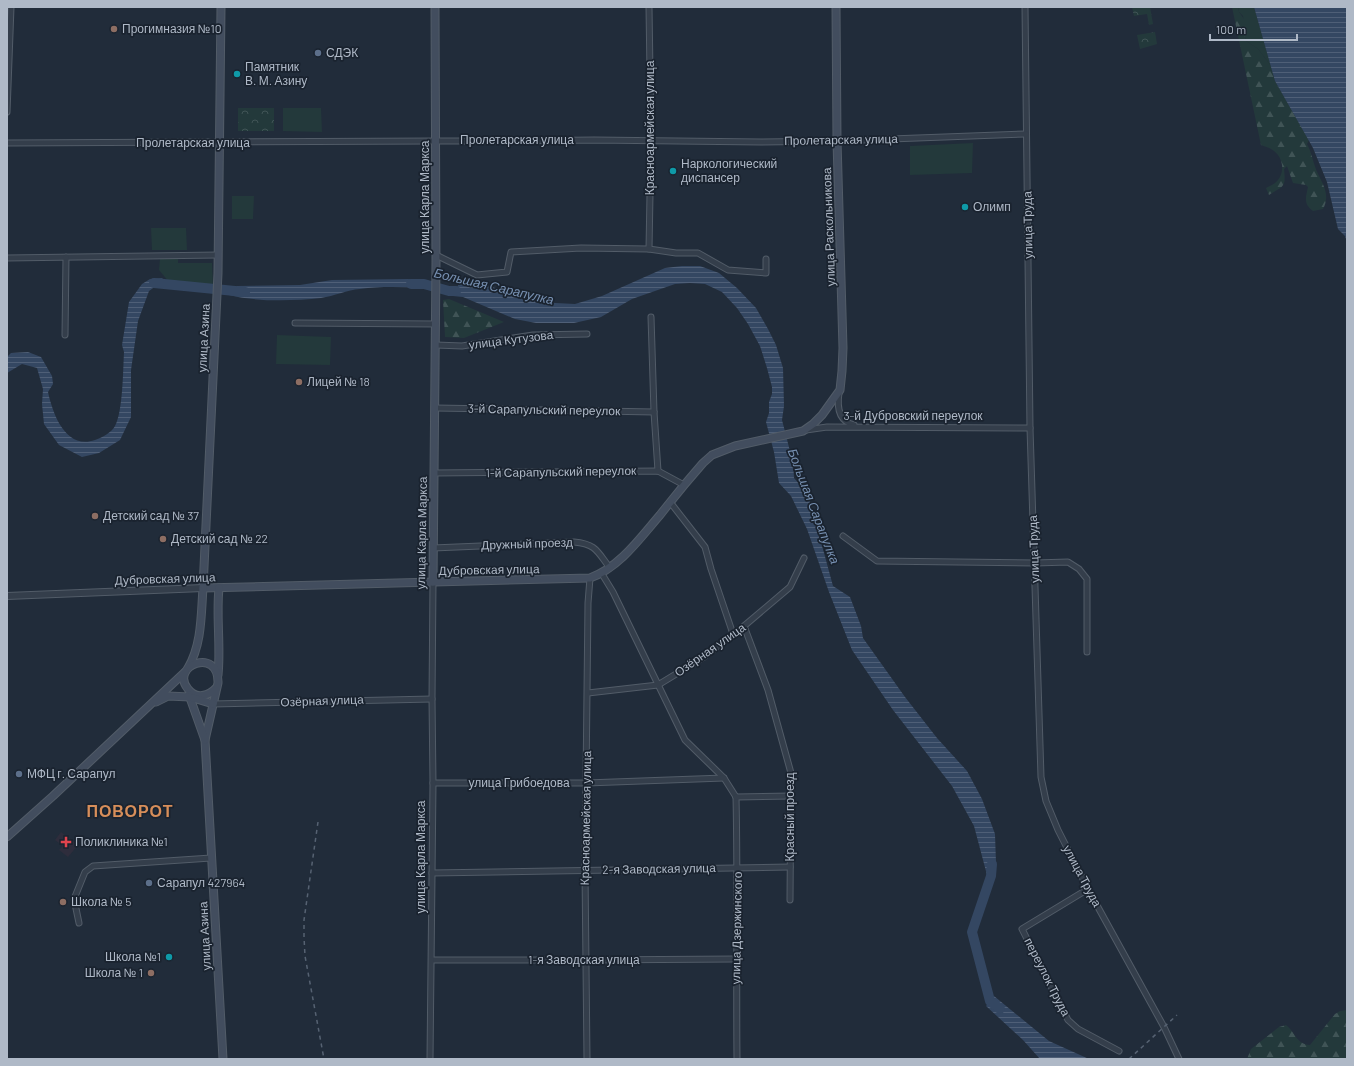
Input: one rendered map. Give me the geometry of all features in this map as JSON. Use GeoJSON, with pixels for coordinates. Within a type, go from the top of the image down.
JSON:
{"type":"FeatureCollection","features":[{"type":"Feature","properties":{"kind":"main road","name":"улица Азина"},"geometry":{"type":"LineString","coordinates":[[187,670],[194,658],[199,639],[203,588],[218,272],[221,7]]}},
{"type":"Feature","properties":{"kind":"main road","name":"улица Карла Маркса"},"geometry":{"type":"LineString","coordinates":[[433,582],[436,345],[435,7]]}},
{"type":"Feature","properties":{"kind":"main road","name":"улица Раскольникова"},"geometry":{"type":"LineString","coordinates":[[800,432],[814,424],[840,390],[842,371],[843,348],[837,140],[836,7]]}},
{"type":"Feature","properties":{"kind":"main road","name":"Дубровская улица"},"geometry":{"type":"LineString","coordinates":[[203,588],[590,578],[602,574],[624,555],[643,535],[703,463],[712,455],[735,446],[800,432]]}},
{"type":"Feature","properties":{"kind":"main road"},"geometry":{"type":"LineString","coordinates":[[187,670],[184,682],[192,693],[201,696],[210,694],[217,687],[220,659],[218,604],[219,588]]}},
{"type":"Feature","properties":{"kind":"main road"},"geometry":{"type":"LineString","coordinates":[[7,837],[54,796],[196,663],[206,663],[214,668],[218,678]]}},
{"type":"Feature","properties":{"kind":"main road","name":"улица Азина"},"geometry":{"type":"LineString","coordinates":[[186,686],[205,740],[223,1059]]}},
{"type":"Feature","properties":{"kind":"main road","name":"улица Азина"},"geometry":{"type":"LineString","coordinates":[[205,740],[217,687]]}},
{"type":"Feature","properties":{"kind":"main road"},"geometry":{"type":"LineString","coordinates":[[136,719],[157,701],[168,696],[190,697],[213,704]]}},
{"type":"Feature","properties":{"kind":"street"},"geometry":{"type":"LineString","coordinates":[[7,112],[11,7]]}},
{"type":"Feature","properties":{"kind":"street","name":"Красноармейская улица"},"geometry":{"type":"LineString","coordinates":[[649,7],[651,140],[649,249]]}},
{"type":"Feature","properties":{"kind":"street","name":"улица Труда"},"geometry":{"type":"LineString","coordinates":[[1025,7],[1030,428],[1041,777],[1046,801],[1058,830],[1088,889],[1162,1024],[1179,1059]]}},
{"type":"Feature","properties":{"kind":"street","name":"Пролетарская улица"},"geometry":{"type":"LineString","coordinates":[[7,143],[219,143],[436,140],[651,140],[761,142],[1026,134]]}},
{"type":"Feature","properties":{"kind":"street"},"geometry":{"type":"LineString","coordinates":[[436,258],[477,275],[507,272],[511,252],[581,248],[649,249],[676,253],[698,253],[728,270],[766,273],[766,259]]}},
{"type":"Feature","properties":{"kind":"street"},"geometry":{"type":"LineString","coordinates":[[7,258],[218,255]]}},
{"type":"Feature","properties":{"kind":"street"},"geometry":{"type":"LineString","coordinates":[[65,335],[66,257]]}},
{"type":"Feature","properties":{"kind":"street"},"geometry":{"type":"LineString","coordinates":[[651,317],[654,412],[658,471]]}},
{"type":"Feature","properties":{"kind":"street"},"geometry":{"type":"LineString","coordinates":[[295,323],[436,324]]}},
{"type":"Feature","properties":{"kind":"street","name":"улица Кутузова"},"geometry":{"type":"LineString","coordinates":[[436,345],[462,346],[533,335],[586,334]]}},
{"type":"Feature","properties":{"kind":"street"},"geometry":{"type":"LineString","coordinates":[[840,390],[837,404],[840,414],[850,424],[858,427]]}},
{"type":"Feature","properties":{"kind":"street","name":"3-й Сарапульский переулок"},"geometry":{"type":"LineString","coordinates":[[435,408],[654,412]]}},
{"type":"Feature","properties":{"kind":"street","name":"3-й Дубровский переулок"},"geometry":{"type":"LineString","coordinates":[[800,432],[827,427],[1030,428]]}},
{"type":"Feature","properties":{"kind":"street","name":"1-й Сарапульский переулок"},"geometry":{"type":"LineString","coordinates":[[434,473],[658,471],[684,485]]}},
{"type":"Feature","properties":{"kind":"street"},"geometry":{"type":"LineString","coordinates":[[670,502],[706,547],[711,569],[733,634]]}},
{"type":"Feature","properties":{"kind":"street"},"geometry":{"type":"LineString","coordinates":[[843,536],[877,561],[1068,562],[1079,569],[1087,579],[1088,652]]}},
{"type":"Feature","properties":{"kind":"street","name":"Дружный проезд"},"geometry":{"type":"LineString","coordinates":[[433,548],[574,542],[586,543],[594,547],[610,568]]}},
{"type":"Feature","properties":{"kind":"street","name":"Озёрная улица"},"geometry":{"type":"LineString","coordinates":[[588,693],[658,685],[704,657],[744,626],[790,587],[804,558]]}},
{"type":"Feature","properties":{"kind":"street"},"geometry":{"type":"LineString","coordinates":[[602,574],[613,592],[685,740],[724,778],[736,797],[791,796]]}},
{"type":"Feature","properties":{"kind":"street","name":"Красноармейская улица"},"geometry":{"type":"LineString","coordinates":[[587,1059],[585,871],[588,603],[590,578]]}},
{"type":"Feature","properties":{"kind":"street","name":"улица Карла Маркса"},"geometry":{"type":"LineString","coordinates":[[430,1059],[432,960],[433,582]]}},
{"type":"Feature","properties":{"kind":"street","name":"Дубровская улица"},"geometry":{"type":"LineString","coordinates":[[7,596],[203,588]]}},
{"type":"Feature","properties":{"kind":"street","name":"Красный проезд"},"geometry":{"type":"LineString","coordinates":[[744,626],[768,690],[791,773],[790,900]]}},
{"type":"Feature","properties":{"kind":"street","name":"Озёрная улица"},"geometry":{"type":"LineString","coordinates":[[213,704],[432,699]]}},
{"type":"Feature","properties":{"kind":"street","name":"улица Грибоедова"},"geometry":{"type":"LineString","coordinates":[[433,783],[586,783],[724,778]]}},
{"type":"Feature","properties":{"kind":"street","name":"улица Дзержинского"},"geometry":{"type":"LineString","coordinates":[[736,797],[738,868],[736,959],[737,1059]]}},
{"type":"Feature","properties":{"kind":"street"},"geometry":{"type":"LineString","coordinates":[[79,923],[74,899],[85,872],[93,866],[212,858]]}},
{"type":"Feature","properties":{"kind":"street","name":"2-я Заводская улица"},"geometry":{"type":"LineString","coordinates":[[432,873],[790,867]]}},
{"type":"Feature","properties":{"kind":"street","name":"переулок Труда"},"geometry":{"type":"LineString","coordinates":[[1088,889],[1022,929],[1068,1020],[1078,1029],[1119,1051]]}},
{"type":"Feature","properties":{"kind":"street","name":"1-я Заводская улица"},"geometry":{"type":"LineString","coordinates":[[432,960],[736,959]]}},
{"type":"Feature","properties":{"kind":"shaded area","name":"Поликлиника №1"},"geometry":{"type":"Polygon","coordinates":[[[61,832],[78,845],[68,857],[59,850],[63,846],[55,840],[61,832]]]}},
{"type":"Feature","properties":{"kind":"green space"},"geometry":{"type":"Polygon","coordinates":[[[1132,7],[1150,7],[1153,24],[1149,25],[1147,14],[1134,16],[1132,7]]]}},
{"type":"Feature","properties":{"kind":"green space"},"geometry":{"type":"Polygon","coordinates":[[[1232,7],[1238,7],[1239,12],[1246,22],[1246,41],[1258,49],[1271,66],[1275,81],[1309,140],[1307,144],[1326,195],[1323,209],[1313,211],[1308,206],[1306,200],[1308,187],[1306,185],[1293,183],[1287,166],[1284,169],[1285,180],[1283,185],[1269,195],[1266,188],[1278,180],[1282,166],[1280,158],[1274,151],[1261,145],[1232,7]]]}},
{"type":"Feature","properties":{"kind":"green space"},"geometry":{"type":"Polygon","coordinates":[[[1238,7],[1254,7],[1271,66],[1258,49],[1246,41],[1243,16],[1239,12],[1238,7]]]}},
{"type":"Feature","properties":{"kind":"green space"},"geometry":{"type":"Polygon","coordinates":[[[1155,32],[1157,44],[1140,49],[1137,35],[1155,32]]]}},
{"type":"Feature","properties":{"kind":"green space"},"geometry":{"type":"Polygon","coordinates":[[[238,108],[274,108],[274,131],[238,131],[238,108]]]}},
{"type":"Feature","properties":{"kind":"green space"},"geometry":{"type":"Polygon","coordinates":[[[283,108],[321,108],[322,132],[283,131],[283,108]]]}},
{"type":"Feature","properties":{"kind":"green space"},"geometry":{"type":"Polygon","coordinates":[[[973,143],[972,173],[910,175],[910,146],[973,143]]]}},
{"type":"Feature","properties":{"kind":"green space"},"geometry":{"type":"Polygon","coordinates":[[[232,196],[254,196],[253,219],[232,219],[232,196]]]}},
{"type":"Feature","properties":{"kind":"green space"},"geometry":{"type":"Polygon","coordinates":[[[151,228],[186,228],[187,250],[152,250],[151,228]]]}},
{"type":"Feature","properties":{"kind":"green space"},"geometry":{"type":"Polygon","coordinates":[[[160,259],[178,259],[178,263],[212,263],[213,286],[169,282],[159,270],[160,259]]]}},
{"type":"Feature","properties":{"kind":"green space"},"geometry":{"type":"Polygon","coordinates":[[[449,299],[504,322],[464,338],[445,337],[443,300],[449,299]]]}},
{"type":"Feature","properties":{"kind":"green space"},"geometry":{"type":"Polygon","coordinates":[[[277,335],[331,337],[330,365],[276,364],[277,335]]]}},
{"type":"Feature","properties":{"kind":"green space"},"geometry":{"type":"Polygon","coordinates":[[[1347,1010],[1347,1059],[1247,1059],[1251,1049],[1279,1027],[1286,1025],[1302,1043],[1310,1045],[1335,1014],[1340,1011],[1347,1010]]]}},
{"type":"Feature","properties":{"kind":"water"},"geometry":{"type":"Polygon","coordinates":[[[1254,7],[1347,7],[1347,242],[1345,236],[1338,229],[1327,182],[1313,148],[1275,81],[1254,7]]]}},
{"type":"Feature","properties":{"kind":"water"},"geometry":{"type":"Polygon","coordinates":[[[700,266],[719,273],[737,288],[756,308],[768,329],[776,345],[783,368],[784,406],[782,420],[793,463],[794,478],[809,498],[833,586],[850,597],[861,626],[863,638],[905,697],[937,738],[967,771],[982,799],[995,834],[996,863],[992,877],[987,875],[974,826],[952,786],[893,710],[852,650],[829,592],[807,529],[791,496],[779,483],[774,452],[766,422],[769,413],[769,402],[772,394],[772,387],[760,346],[737,308],[722,292],[705,284],[675,284],[632,299],[601,317],[574,323],[536,323],[515,319],[463,297],[443,293],[442,288],[457,289],[459,282],[464,280],[472,280],[532,301],[575,304],[602,296],[665,268],[700,266]]]}},
{"type":"Feature","properties":{"kind":"water"},"geometry":{"type":"Polygon","coordinates":[[[162,278],[167,283],[166,287],[156,286],[149,291],[138,321],[131,370],[131,417],[120,440],[99,453],[82,457],[59,445],[44,424],[42,404],[43,389],[37,368],[22,364],[7,373],[7,357],[11,353],[28,352],[41,357],[52,376],[53,384],[48,392],[53,411],[62,428],[76,440],[85,442],[101,438],[114,428],[120,411],[124,352],[122,345],[129,302],[142,284],[150,279],[162,278]]]}},
{"type":"Feature","properties":{"kind":"water"},"geometry":{"type":"Polygon","coordinates":[[[332,280],[424,280],[424,288],[368,288],[321,298],[299,300],[263,300],[229,295],[237,286],[300,285],[332,280]]]}},
{"type":"Feature","properties":{"kind":"water"},"geometry":{"type":"Polygon","coordinates":[[[994,996],[1049,1041],[1089,1059],[1040,1059],[1023,1040],[986,1006],[994,996]]]}},
{"type":"Feature","properties":{"kind":"waterway","name":"Большая Сарапулка"},"geometry":{"type":"LineString","coordinates":[[154,283],[245,292]]}},
{"type":"Feature","properties":{"kind":"waterway","name":"Большая Сарапулка"},"geometry":{"type":"LineString","coordinates":[[411,284],[424,284],[449,291],[456,291]]}},
{"type":"Feature","properties":{"kind":"waterway","name":"Большая Сарапулка"},"geometry":{"type":"LineString","coordinates":[[992,864],[991,876],[972,932],[990,1001],[1000,1009]]}},
{"type":"Feature","properties":{"kind":"railway"},"geometry":{"type":"LineString","coordinates":[[318,822],[304,920],[304,937],[305,956],[324,1059]]}},
{"type":"Feature","properties":{"kind":"railway"},"geometry":{"type":"LineString","coordinates":[[1129,1059],[1177,1015]]}},
{"type":"Feature","properties":{"kind":"place","name":"Прогимназия №10"},"geometry":{"type":"Point","coordinates":[114,29]}},
{"type":"Feature","properties":{"kind":"place","name":"СДЭК"},"geometry":{"type":"Point","coordinates":[318,53]}},
{"type":"Feature","properties":{"kind":"place","name":"Памятник В. М. Азину"},"geometry":{"type":"Point","coordinates":[237,74]}},
{"type":"Feature","properties":{"kind":"place","name":"Наркологический диспансер"},"geometry":{"type":"Point","coordinates":[673,171]}},
{"type":"Feature","properties":{"kind":"place","name":"Олимп"},"geometry":{"type":"Point","coordinates":[965,207]}},
{"type":"Feature","properties":{"kind":"place","name":"Лицей № 18"},"geometry":{"type":"Point","coordinates":[299,382]}},
{"type":"Feature","properties":{"kind":"place","name":"Детский сад № 37"},"geometry":{"type":"Point","coordinates":[95,516]}},
{"type":"Feature","properties":{"kind":"place","name":"Детский сад № 22"},"geometry":{"type":"Point","coordinates":[163,539]}},
{"type":"Feature","properties":{"kind":"place","name":"МФЦ г. Сарапул"},"geometry":{"type":"Point","coordinates":[19,774]}},
{"type":"Feature","properties":{"kind":"place","name":"Поликлиника №1"},"geometry":{"type":"Point","coordinates":[66,842]}},
{"type":"Feature","properties":{"kind":"place","name":"Сарапул 427964"},"geometry":{"type":"Point","coordinates":[149,883]}},
{"type":"Feature","properties":{"kind":"place","name":"Школа № 5"},"geometry":{"type":"Point","coordinates":[63,902]}},
{"type":"Feature","properties":{"kind":"place","name":"Школа №1"},"geometry":{"type":"Point","coordinates":[169,957]}},
{"type":"Feature","properties":{"kind":"place","name":"Школа № 1"},"geometry":{"type":"Point","coordinates":[151,973]}},
{"type":"Feature","properties":{"kind":"district","name":"ПОВОРОТ"},"geometry":{"type":"Point","coordinates":[130,811]}}]}
